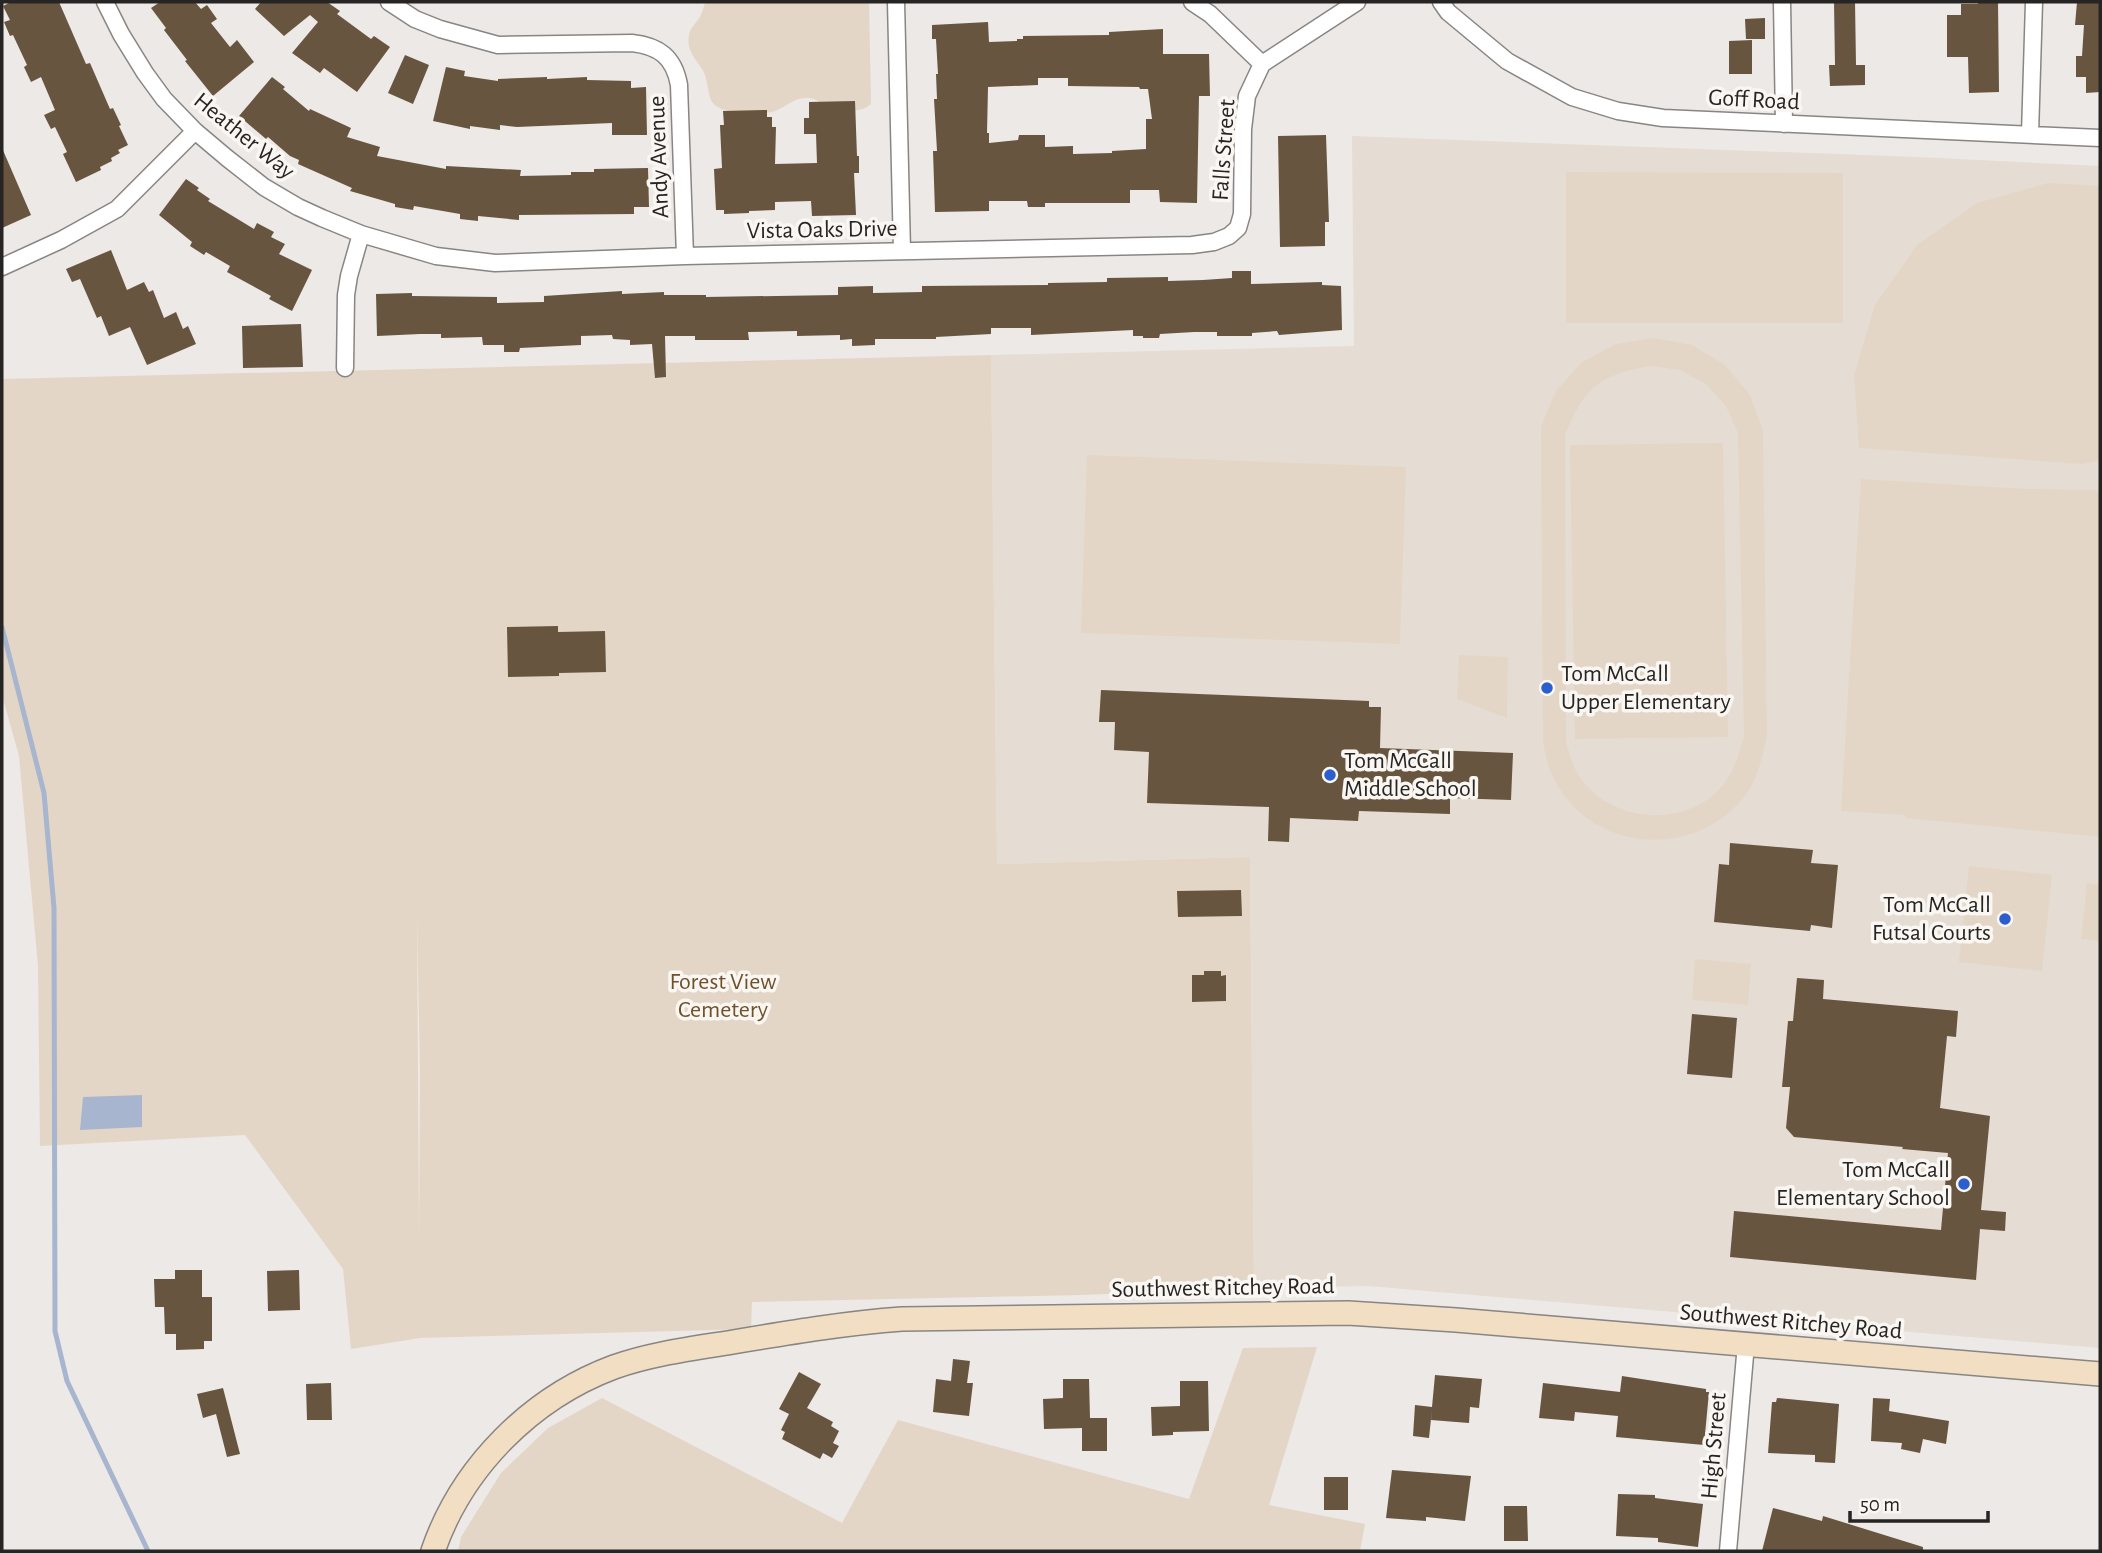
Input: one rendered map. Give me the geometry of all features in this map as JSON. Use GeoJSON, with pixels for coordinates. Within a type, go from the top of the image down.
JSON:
{"type":"FeatureCollection","features":[{"type":"Feature","properties":{"kind":"street","name":"Heather Way"},"geometry":{"type":"LineString","coordinates":[[105,2],[145,73],[164,99],[195,131],[264,187],[298,206],[341,227],[404,247]]}},
{"type":"Feature","properties":{"kind":"street","name":"Andy Avenue"},"geometry":{"type":"LineString","coordinates":[[390,2],[415,19],[440,29],[498,45],[632,43],[648,45],[664,55],[675,68],[680,85],[685,256]]}},
{"type":"Feature","properties":{"kind":"street"},"geometry":{"type":"LineString","coordinates":[[896,2],[902,251]]}},
{"type":"Feature","properties":{"kind":"street"},"geometry":{"type":"LineString","coordinates":[[1192,2],[1210,14],[1262,64],[1357,2]]}},
{"type":"Feature","properties":{"kind":"street","name":"Goff Road"},"geometry":{"type":"LineString","coordinates":[[1441,2],[1448,12],[1507,61],[1582,102],[1618,111],[1663,118],[2100,138]]}},
{"type":"Feature","properties":{"kind":"street"},"geometry":{"type":"LineString","coordinates":[[1782,2],[1784,124]]}},
{"type":"Feature","properties":{"kind":"street"},"geometry":{"type":"LineString","coordinates":[[2030,134],[2034,2]]}},
{"type":"Feature","properties":{"kind":"street","name":"Falls Street"},"geometry":{"type":"LineString","coordinates":[[1238,228],[1242,214],[1243,129],[1247,96],[1262,64]]}},
{"type":"Feature","properties":{"kind":"street"},"geometry":{"type":"LineString","coordinates":[[2,267],[61,240],[117,209],[195,131]]}},
{"type":"Feature","properties":{"kind":"street","name":"Vista Oaks Drive"},"geometry":{"type":"LineString","coordinates":[[404,247],[450,258],[495,263],[1192,245],[1214,242],[1229,236],[1238,228]]}},
{"type":"Feature","properties":{"kind":"street"},"geometry":{"type":"LineString","coordinates":[[345,368],[346,295],[361,234]]}},
{"type":"Feature","properties":{"kind":"street","name":"Southwest Ritchey Road"},"geometry":{"type":"LineString","coordinates":[[433,1551],[447,1518],[486,1459],[519,1424],[555,1397],[597,1374],[634,1361],[687,1350],[853,1323],[902,1319],[1348,1313],[2100,1374]]}},
{"type":"Feature","properties":{"kind":"street","name":"High Street"},"geometry":{"type":"LineString","coordinates":[[1728,1551],[1746,1344]]}},
{"type":"Feature","properties":{"kind":"shaded area","name":"Tom McCall Upper Elementary"},"geometry":{"type":"Polygon","coordinates":[[[1352,136],[2100,166],[2100,1348],[1368,1286],[1254,1288],[1250,857],[997,864],[991,355],[1354,346],[1352,136]]]}},
{"type":"Feature","properties":{"kind":"green space"},"geometry":{"type":"Polygon","coordinates":[[[705,2],[869,2],[871,104],[862,109],[845,111],[806,98],[772,112],[748,113],[730,111],[715,105],[711,100],[704,73],[692,54],[688,40],[705,2]]]}},
{"type":"Feature","properties":{"kind":"green space"},"geometry":{"type":"Polygon","coordinates":[[[1566,172],[1843,173],[1843,323],[1566,323],[1566,172]]]}},
{"type":"Feature","properties":{"kind":"green space"},"geometry":{"type":"Polygon","coordinates":[[[2048,183],[2100,186],[2100,460],[2082,464],[1859,448],[1854,375],[1875,305],[1917,245],[1977,203],[2048,183]]]}},
{"type":"Feature","properties":{"kind":"green space"},"geometry":{"type":"Polygon","coordinates":[[[1654,338],[1692,345],[1725,365],[1750,395],[1763,431],[1767,735],[1763,753],[1758,771],[1739,803],[1717,821],[1693,833],[1667,839],[1640,839],[1614,833],[1591,821],[1570,803],[1554,779],[1543,743],[1541,426],[1556,391],[1582,362],[1616,344],[1654,338]],[[1651,366],[1619,373],[1607,379],[1587,394],[1565,435],[1566,743],[1575,769],[1588,787],[1604,800],[1624,810],[1645,814],[1667,815],[1688,810],[1707,800],[1731,774],[1744,736],[1738,433],[1726,406],[1706,384],[1680,370],[1651,366]]]}},
{"type":"Feature","properties":{"kind":"green space","name":"Forest View Cemetery"},"geometry":{"type":"Polygon","coordinates":[[[991,355],[997,864],[1250,857],[1254,1288],[1081,1295],[752,1302],[751,1329],[420,1338],[351,1349],[343,1269],[245,1135],[40,1146],[38,966],[19,756],[2,695],[2,379],[991,355]],[[417,915],[419,1238],[420,1074],[417,915]]]}},
{"type":"Feature","properties":{"kind":"green space"},"geometry":{"type":"Polygon","coordinates":[[[1723,443],[1728,737],[1575,739],[1570,445],[1723,443]]]}},
{"type":"Feature","properties":{"kind":"green space"},"geometry":{"type":"Polygon","coordinates":[[[1087,455],[1406,467],[1400,644],[1081,633],[1087,455]]]}},
{"type":"Feature","properties":{"kind":"green space"},"geometry":{"type":"Polygon","coordinates":[[[1861,479],[2027,489],[2094,490],[2100,493],[2100,837],[1906,818],[1905,815],[1841,811],[1861,479]]]}},
{"type":"Feature","properties":{"kind":"green space"},"geometry":{"type":"Polygon","coordinates":[[[1459,655],[1508,657],[1507,718],[1457,699],[1459,655]]]}},
{"type":"Feature","properties":{"kind":"green space","name":"Tom McCall Futsal Courts"},"geometry":{"type":"Polygon","coordinates":[[[1969,866],[2052,875],[2042,971],[1959,962],[1969,866]]]}},
{"type":"Feature","properties":{"kind":"green space"},"geometry":{"type":"Polygon","coordinates":[[[2087,883],[2100,885],[2100,941],[2081,939],[2087,883]]]}},
{"type":"Feature","properties":{"kind":"green space"},"geometry":{"type":"Polygon","coordinates":[[[1695,959],[1751,964],[1748,1005],[1692,1000],[1695,959]]]}},
{"type":"Feature","properties":{"kind":"green space"},"geometry":{"type":"Polygon","coordinates":[[[1317,1347],[1269,1505],[1365,1524],[1360,1551],[458,1551],[461,1537],[501,1473],[548,1428],[602,1398],[842,1523],[898,1420],[1189,1499],[1243,1348],[1317,1347]]]}},
{"type":"Feature","properties":{"kind":"water"},"geometry":{"type":"Polygon","coordinates":[[[142,1095],[142,1127],[80,1130],[83,1097],[142,1095]]]}},
{"type":"Feature","properties":{"kind":"building"},"geometry":{"type":"Polygon","coordinates":[[[11,2],[59,2],[86,64],[90,63],[110,109],[113,108],[121,125],[119,126],[128,145],[118,150],[120,153],[100,167],[101,170],[76,182],[63,154],[67,152],[55,127],[51,129],[44,115],[55,110],[41,77],[31,82],[24,67],[27,65],[4,22],[10,20],[3,6],[11,2]]]}},
{"type":"Feature","properties":{"kind":"building"},"geometry":{"type":"Polygon","coordinates":[[[160,2],[195,2],[201,9],[207,5],[217,19],[211,23],[230,47],[237,40],[254,62],[213,96],[185,61],[187,60],[151,8],[160,2]]]}},
{"type":"Feature","properties":{"kind":"building"},"geometry":{"type":"Polygon","coordinates":[[[261,2],[327,2],[340,11],[337,14],[371,39],[374,36],[390,47],[357,92],[324,68],[320,73],[292,53],[318,22],[310,15],[284,36],[255,9],[261,2]]]}},
{"type":"Feature","properties":{"kind":"building"},"geometry":{"type":"Polygon","coordinates":[[[1834,2],[1855,2],[1856,65],[1865,65],[1865,85],[1830,86],[1829,65],[1835,65],[1834,2]]]}},
{"type":"Feature","properties":{"kind":"building"},"geometry":{"type":"Polygon","coordinates":[[[1998,2],[1999,92],[1969,93],[1968,57],[1947,57],[1947,15],[1961,15],[1961,4],[1998,2]]]}},
{"type":"Feature","properties":{"kind":"building"},"geometry":{"type":"Polygon","coordinates":[[[2077,2],[2100,2],[2100,92],[2086,93],[2086,77],[2076,77],[2076,56],[2082,56],[2084,25],[2075,25],[2077,2]]]}},
{"type":"Feature","properties":{"kind":"building"},"geometry":{"type":"Polygon","coordinates":[[[1765,18],[1765,39],[1746,39],[1745,19],[1765,18]]]}},
{"type":"Feature","properties":{"kind":"building"},"geometry":{"type":"Polygon","coordinates":[[[988,22],[989,42],[1017,41],[1023,39],[1023,36],[1109,35],[1109,32],[1163,29],[1163,54],[1209,54],[1210,96],[1199,96],[1197,203],[1160,202],[1159,190],[1130,190],[1130,203],[1045,203],[1045,207],[1028,207],[1027,201],[989,201],[989,211],[935,212],[933,151],[937,151],[934,99],[937,99],[938,74],[936,39],[932,39],[932,25],[988,22]],[[1038,78],[1038,85],[988,87],[989,143],[1018,140],[1019,135],[1045,135],[1045,147],[1073,146],[1073,154],[1146,149],[1146,119],[1152,119],[1148,89],[1068,86],[1068,78],[1038,78]]]}},
{"type":"Feature","properties":{"kind":"building"},"geometry":{"type":"Polygon","coordinates":[[[1752,40],[1752,74],[1729,74],[1729,41],[1752,40]]]}},
{"type":"Feature","properties":{"kind":"building"},"geometry":{"type":"Polygon","coordinates":[[[405,55],[429,65],[413,104],[388,93],[405,55]]]}},
{"type":"Feature","properties":{"kind":"building"},"geometry":{"type":"Polygon","coordinates":[[[446,67],[465,71],[464,76],[498,81],[587,77],[587,80],[631,81],[631,88],[646,87],[647,135],[612,135],[612,123],[517,127],[500,125],[500,130],[470,126],[470,129],[433,121],[446,67]]]}},
{"type":"Feature","properties":{"kind":"building"},"geometry":{"type":"Polygon","coordinates":[[[272,77],[309,111],[310,109],[351,128],[347,137],[380,147],[377,156],[446,169],[446,166],[521,170],[520,176],[571,175],[571,172],[594,172],[594,169],[648,168],[649,207],[634,207],[634,214],[519,215],[519,220],[478,216],[478,221],[460,219],[460,214],[414,206],[413,210],[395,207],[395,204],[350,191],[352,188],[298,164],[299,160],[290,156],[268,137],[266,139],[239,116],[272,77]]]}},
{"type":"Feature","properties":{"kind":"building"},"geometry":{"type":"Polygon","coordinates":[[[855,101],[859,156],[859,173],[854,173],[856,215],[812,216],[811,201],[775,202],[775,210],[749,213],[724,214],[724,210],[716,210],[714,169],[722,168],[720,125],[724,125],[723,111],[767,110],[767,117],[772,117],[772,127],[776,127],[775,164],[817,163],[816,134],[804,134],[804,118],[809,118],[809,102],[855,101]]]}},
{"type":"Feature","properties":{"kind":"building"},"geometry":{"type":"Polygon","coordinates":[[[1326,135],[1329,222],[1325,222],[1325,246],[1280,247],[1278,136],[1326,135]]]}},
{"type":"Feature","properties":{"kind":"building"},"geometry":{"type":"Polygon","coordinates":[[[2,148],[31,215],[2,228],[2,148]]]}},
{"type":"Feature","properties":{"kind":"building"},"geometry":{"type":"Polygon","coordinates":[[[186,179],[210,199],[208,201],[254,229],[257,223],[274,232],[271,237],[285,244],[279,254],[312,270],[292,311],[227,272],[230,266],[190,246],[192,242],[159,215],[186,179]]]}},
{"type":"Feature","properties":{"kind":"building"},"geometry":{"type":"Polygon","coordinates":[[[111,250],[127,290],[144,282],[149,292],[153,290],[164,318],[176,312],[183,329],[188,326],[196,344],[147,365],[130,327],[109,336],[101,316],[97,318],[80,279],[72,282],[66,269],[111,250]]]}},
{"type":"Feature","properties":{"kind":"building"},"geometry":{"type":"Polygon","coordinates":[[[1232,271],[1251,271],[1251,284],[1322,282],[1322,285],[1341,286],[1342,330],[1279,335],[1277,331],[1252,333],[1252,336],[1217,336],[1217,332],[1194,332],[1143,338],[1133,336],[1133,330],[1031,335],[1031,328],[991,328],[991,334],[936,339],[875,339],[875,345],[852,346],[852,339],[840,340],[840,335],[797,336],[797,331],[748,332],[749,340],[695,340],[695,336],[665,336],[666,377],[655,378],[652,344],[630,345],[630,340],[613,339],[612,335],[581,336],[581,345],[520,348],[519,352],[504,352],[504,345],[483,345],[482,337],[441,338],[441,334],[377,336],[376,294],[497,297],[497,303],[544,302],[544,296],[622,291],[622,294],[664,292],[664,295],[706,297],[838,295],[838,287],[873,286],[873,293],[922,292],[922,286],[1048,285],[1107,282],[1107,278],[1168,277],[1168,281],[1203,280],[1232,278],[1232,271]]]}},
{"type":"Feature","properties":{"kind":"building"},"geometry":{"type":"Polygon","coordinates":[[[301,324],[303,367],[243,368],[242,326],[301,324]]]}},
{"type":"Feature","properties":{"kind":"building"},"geometry":{"type":"Polygon","coordinates":[[[558,626],[558,632],[605,631],[606,672],[508,677],[507,627],[558,626]]]}},
{"type":"Feature","properties":{"kind":"building","name":"Tom McCall Middle School"},"geometry":{"type":"Polygon","coordinates":[[[1101,690],[1369,701],[1369,707],[1381,707],[1380,748],[1513,753],[1511,800],[1450,798],[1450,814],[1359,811],[1358,821],[1290,818],[1289,842],[1268,841],[1269,807],[1147,803],[1149,752],[1114,750],[1115,722],[1099,722],[1101,690]]]}},
{"type":"Feature","properties":{"kind":"building"},"geometry":{"type":"Polygon","coordinates":[[[1730,843],[1813,850],[1811,863],[1838,865],[1832,928],[1811,925],[1810,931],[1714,922],[1719,864],[1729,865],[1730,843]]]}},
{"type":"Feature","properties":{"kind":"building"},"geometry":{"type":"Polygon","coordinates":[[[1241,890],[1242,916],[1178,917],[1177,891],[1241,890]]]}},
{"type":"Feature","properties":{"kind":"building"},"geometry":{"type":"Polygon","coordinates":[[[1204,971],[1221,971],[1221,976],[1226,975],[1226,1001],[1192,1002],[1192,975],[1204,975],[1204,971]]]}},
{"type":"Feature","properties":{"kind":"building"},"geometry":{"type":"Polygon","coordinates":[[[1797,978],[1824,980],[1823,999],[1958,1011],[1956,1037],[1947,1036],[1940,1108],[1990,1116],[1981,1210],[2006,1212],[2005,1231],[1980,1229],[1976,1280],[1730,1257],[1734,1211],[1941,1230],[1948,1153],[1794,1137],[1786,1128],[1790,1087],[1782,1087],[1788,1021],[1793,1021],[1797,978]]]}},
{"type":"Feature","properties":{"kind":"building"},"geometry":{"type":"Polygon","coordinates":[[[1692,1014],[1737,1018],[1732,1078],[1687,1074],[1692,1014]]]}},
{"type":"Feature","properties":{"kind":"building"},"geometry":{"type":"Polygon","coordinates":[[[175,1270],[202,1270],[202,1297],[212,1297],[212,1341],[204,1341],[204,1349],[176,1350],[176,1334],[165,1334],[164,1307],[155,1307],[154,1279],[175,1279],[175,1270]]]}},
{"type":"Feature","properties":{"kind":"building"},"geometry":{"type":"Polygon","coordinates":[[[299,1270],[300,1310],[268,1311],[267,1271],[299,1270]]]}},
{"type":"Feature","properties":{"kind":"building"},"geometry":{"type":"Polygon","coordinates":[[[953,1359],[970,1361],[967,1383],[973,1383],[969,1416],[933,1412],[936,1379],[951,1381],[953,1359]]]}},
{"type":"Feature","properties":{"kind":"building"},"geometry":{"type":"Polygon","coordinates":[[[799,1372],[821,1384],[807,1408],[833,1422],[831,1426],[839,1431],[833,1443],[839,1446],[832,1458],[823,1453],[820,1459],[782,1439],[785,1432],[781,1430],[789,1414],[779,1409],[799,1372]]]}},
{"type":"Feature","properties":{"kind":"building"},"geometry":{"type":"Polygon","coordinates":[[[1435,1375],[1482,1379],[1479,1408],[1470,1407],[1469,1423],[1431,1420],[1432,1409],[1429,1438],[1413,1436],[1415,1405],[1432,1407],[1435,1375]]]}},
{"type":"Feature","properties":{"kind":"building"},"geometry":{"type":"Polygon","coordinates":[[[1622,1376],[1706,1389],[1706,1392],[1709,1392],[1704,1445],[1616,1437],[1618,1416],[1575,1412],[1574,1421],[1539,1418],[1543,1383],[1620,1392],[1622,1376]]]}},
{"type":"Feature","properties":{"kind":"building"},"geometry":{"type":"Polygon","coordinates":[[[1063,1379],[1089,1379],[1090,1418],[1107,1418],[1107,1451],[1082,1451],[1082,1428],[1044,1429],[1043,1399],[1063,1398],[1063,1379]]]}},
{"type":"Feature","properties":{"kind":"building"},"geometry":{"type":"Polygon","coordinates":[[[1180,1381],[1208,1381],[1209,1431],[1173,1432],[1173,1435],[1152,1436],[1151,1407],[1180,1406],[1180,1381]]]}},
{"type":"Feature","properties":{"kind":"building"},"geometry":{"type":"Polygon","coordinates":[[[331,1383],[332,1420],[307,1420],[306,1384],[331,1383]]]}},
{"type":"Feature","properties":{"kind":"building"},"geometry":{"type":"Polygon","coordinates":[[[223,1388],[240,1454],[227,1457],[216,1414],[203,1418],[197,1394],[223,1388]]]}},
{"type":"Feature","properties":{"kind":"building"},"geometry":{"type":"Polygon","coordinates":[[[1777,1398],[1839,1404],[1835,1463],[1815,1462],[1815,1455],[1768,1453],[1772,1402],[1776,1402],[1777,1398]]]}},
{"type":"Feature","properties":{"kind":"building"},"geometry":{"type":"Polygon","coordinates":[[[1873,1398],[1890,1399],[1889,1411],[1949,1421],[1946,1444],[1923,1439],[1920,1453],[1901,1449],[1902,1443],[1871,1441],[1873,1398]]]}},
{"type":"Feature","properties":{"kind":"building"},"geometry":{"type":"Polygon","coordinates":[[[1392,1470],[1471,1476],[1465,1521],[1426,1517],[1426,1521],[1386,1518],[1392,1470]]]}},
{"type":"Feature","properties":{"kind":"building"},"geometry":{"type":"Polygon","coordinates":[[[1324,1477],[1348,1477],[1348,1510],[1324,1510],[1324,1477]]]}},
{"type":"Feature","properties":{"kind":"building"},"geometry":{"type":"Polygon","coordinates":[[[1618,1494],[1655,1495],[1655,1498],[1703,1504],[1698,1547],[1658,1542],[1658,1538],[1616,1536],[1618,1494]]]}},
{"type":"Feature","properties":{"kind":"building"},"geometry":{"type":"Polygon","coordinates":[[[1504,1506],[1527,1506],[1528,1541],[1504,1541],[1504,1506]]]}},
{"type":"Feature","properties":{"kind":"building"},"geometry":{"type":"Polygon","coordinates":[[[1773,1508],[1822,1521],[1823,1516],[1923,1547],[1923,1551],[1762,1551],[1773,1508]]]}},
{"type":"Feature","properties":{"kind":"waterway"},"geometry":{"type":"LineString","coordinates":[[2,627],[44,793],[54,908],[55,1331],[67,1381],[148,1551]]}},
{"type":"Feature","properties":{"kind":"place","name":"Tom McCall Upper Elementary"},"geometry":{"type":"Point","coordinates":[1547,688]}},
{"type":"Feature","properties":{"kind":"place","name":"Tom McCall Middle School"},"geometry":{"type":"Point","coordinates":[1330,775]}},
{"type":"Feature","properties":{"kind":"place","name":"Tom McCall Futsal Courts"},"geometry":{"type":"Point","coordinates":[2005,919]}},
{"type":"Feature","properties":{"kind":"place","name":"Tom McCall Elementary School"},"geometry":{"type":"Point","coordinates":[1964,1184]}}]}
